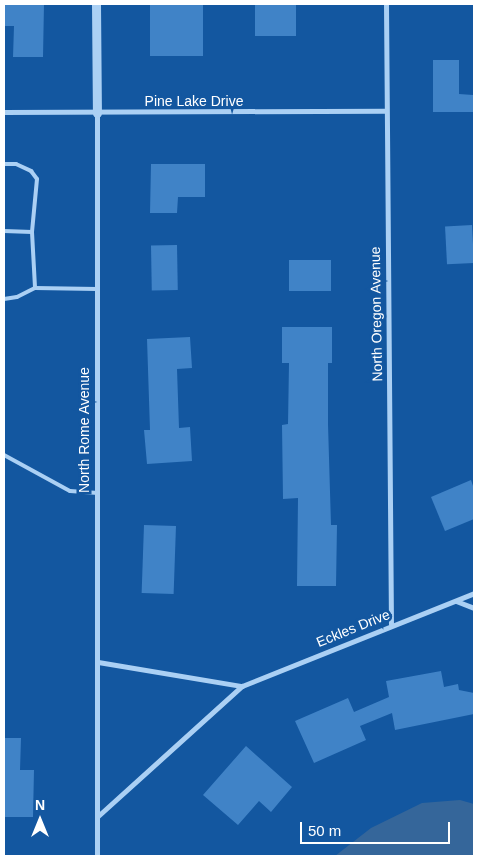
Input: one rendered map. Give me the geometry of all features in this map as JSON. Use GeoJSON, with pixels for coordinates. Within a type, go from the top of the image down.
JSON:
{"type":"FeatureCollection","features":[{"type":"Feature","properties":{"kind":"street","name":"North Rome Avenue"},"geometry":{"type":"LineString","coordinates":[[96,4],[97,856]]}},
{"type":"Feature","properties":{"kind":"street","name":"North Oregon Avenue"},"geometry":{"type":"LineString","coordinates":[[386,4],[385,110],[391,624]]}},
{"type":"Feature","properties":{"kind":"street","name":"Pine Lake Drive"},"geometry":{"type":"LineString","coordinates":[[4,112],[385,110]]}},
{"type":"Feature","properties":{"kind":"street","name":"Eckles Drive"},"geometry":{"type":"LineString","coordinates":[[98,816],[242,686],[391,624],[474,593]]}},
{"type":"Feature","properties":{"kind":"street"},"geometry":{"type":"LineString","coordinates":[[455,601],[474,608]]}},
{"type":"Feature","properties":{"kind":"street"},"geometry":{"type":"LineString","coordinates":[[98,662],[242,686]]}},
{"type":"Feature","properties":{"kind":"lane"},"geometry":{"type":"LineString","coordinates":[[4,164],[16,164],[31,171],[37,179],[32,232],[35,288]]}},
{"type":"Feature","properties":{"kind":"lane"},"geometry":{"type":"LineString","coordinates":[[4,231],[32,232]]}},
{"type":"Feature","properties":{"kind":"lane"},"geometry":{"type":"LineString","coordinates":[[4,299],[17,297],[35,288],[97,289]]}},
{"type":"Feature","properties":{"kind":"lane"},"geometry":{"type":"LineString","coordinates":[[4,455],[70,491],[98,493]]}},
{"type":"Feature","properties":{"kind":"water"},"geometry":{"type":"Polygon","coordinates":[[[460,800],[474,804],[474,856],[335,856],[371,828],[422,803],[460,800]]]}},
{"type":"Feature","properties":{"kind":"building"},"geometry":{"type":"Polygon","coordinates":[[[4,4],[44,4],[43,57],[13,57],[14,26],[4,26],[4,4]]]}},
{"type":"Feature","properties":{"kind":"building"},"geometry":{"type":"Polygon","coordinates":[[[150,4],[203,4],[203,56],[150,56],[150,4]]]}},
{"type":"Feature","properties":{"kind":"building"},"geometry":{"type":"Polygon","coordinates":[[[255,4],[296,4],[296,36],[255,36],[255,4]]]}},
{"type":"Feature","properties":{"kind":"building"},"geometry":{"type":"Polygon","coordinates":[[[433,60],[459,60],[459,94],[473,95],[473,112],[433,112],[433,60]]]}},
{"type":"Feature","properties":{"kind":"building"},"geometry":{"type":"Polygon","coordinates":[[[151,164],[205,164],[205,197],[178,197],[177,213],[150,213],[151,164]]]}},
{"type":"Feature","properties":{"kind":"building"},"geometry":{"type":"Polygon","coordinates":[[[472,225],[474,263],[447,264],[445,226],[472,225]]]}},
{"type":"Feature","properties":{"kind":"building"},"geometry":{"type":"Polygon","coordinates":[[[151,245],[177,245],[178,290],[152,290],[151,245]]]}},
{"type":"Feature","properties":{"kind":"building"},"geometry":{"type":"Polygon","coordinates":[[[289,260],[331,260],[331,291],[289,291],[289,260]]]}},
{"type":"Feature","properties":{"kind":"building"},"geometry":{"type":"Polygon","coordinates":[[[282,327],[332,327],[332,363],[328,363],[328,424],[331,525],[337,525],[336,586],[297,586],[298,498],[283,499],[282,425],[288,424],[289,363],[282,363],[282,327]]]}},
{"type":"Feature","properties":{"kind":"building"},"geometry":{"type":"Polygon","coordinates":[[[190,337],[192,368],[177,369],[179,428],[190,427],[192,461],[147,464],[144,430],[150,430],[147,339],[190,337]]]}},
{"type":"Feature","properties":{"kind":"building"},"geometry":{"type":"Polygon","coordinates":[[[471,480],[474,489],[474,519],[445,531],[431,497],[471,480]]]}},
{"type":"Feature","properties":{"kind":"building"},"geometry":{"type":"Polygon","coordinates":[[[144,525],[176,526],[174,594],[142,593],[144,525]]]}},
{"type":"Feature","properties":{"kind":"building"},"geometry":{"type":"Polygon","coordinates":[[[441,671],[444,687],[458,684],[459,690],[474,693],[474,714],[395,730],[392,713],[360,726],[366,740],[314,763],[295,721],[348,698],[354,712],[389,697],[386,681],[441,671]]]}},
{"type":"Feature","properties":{"kind":"building"},"geometry":{"type":"Polygon","coordinates":[[[4,738],[21,738],[20,770],[34,770],[33,817],[4,817],[4,738]]]}},
{"type":"Feature","properties":{"kind":"building"},"geometry":{"type":"Polygon","coordinates":[[[246,746],[292,787],[271,812],[259,801],[238,825],[203,795],[246,746]]]}}]}
